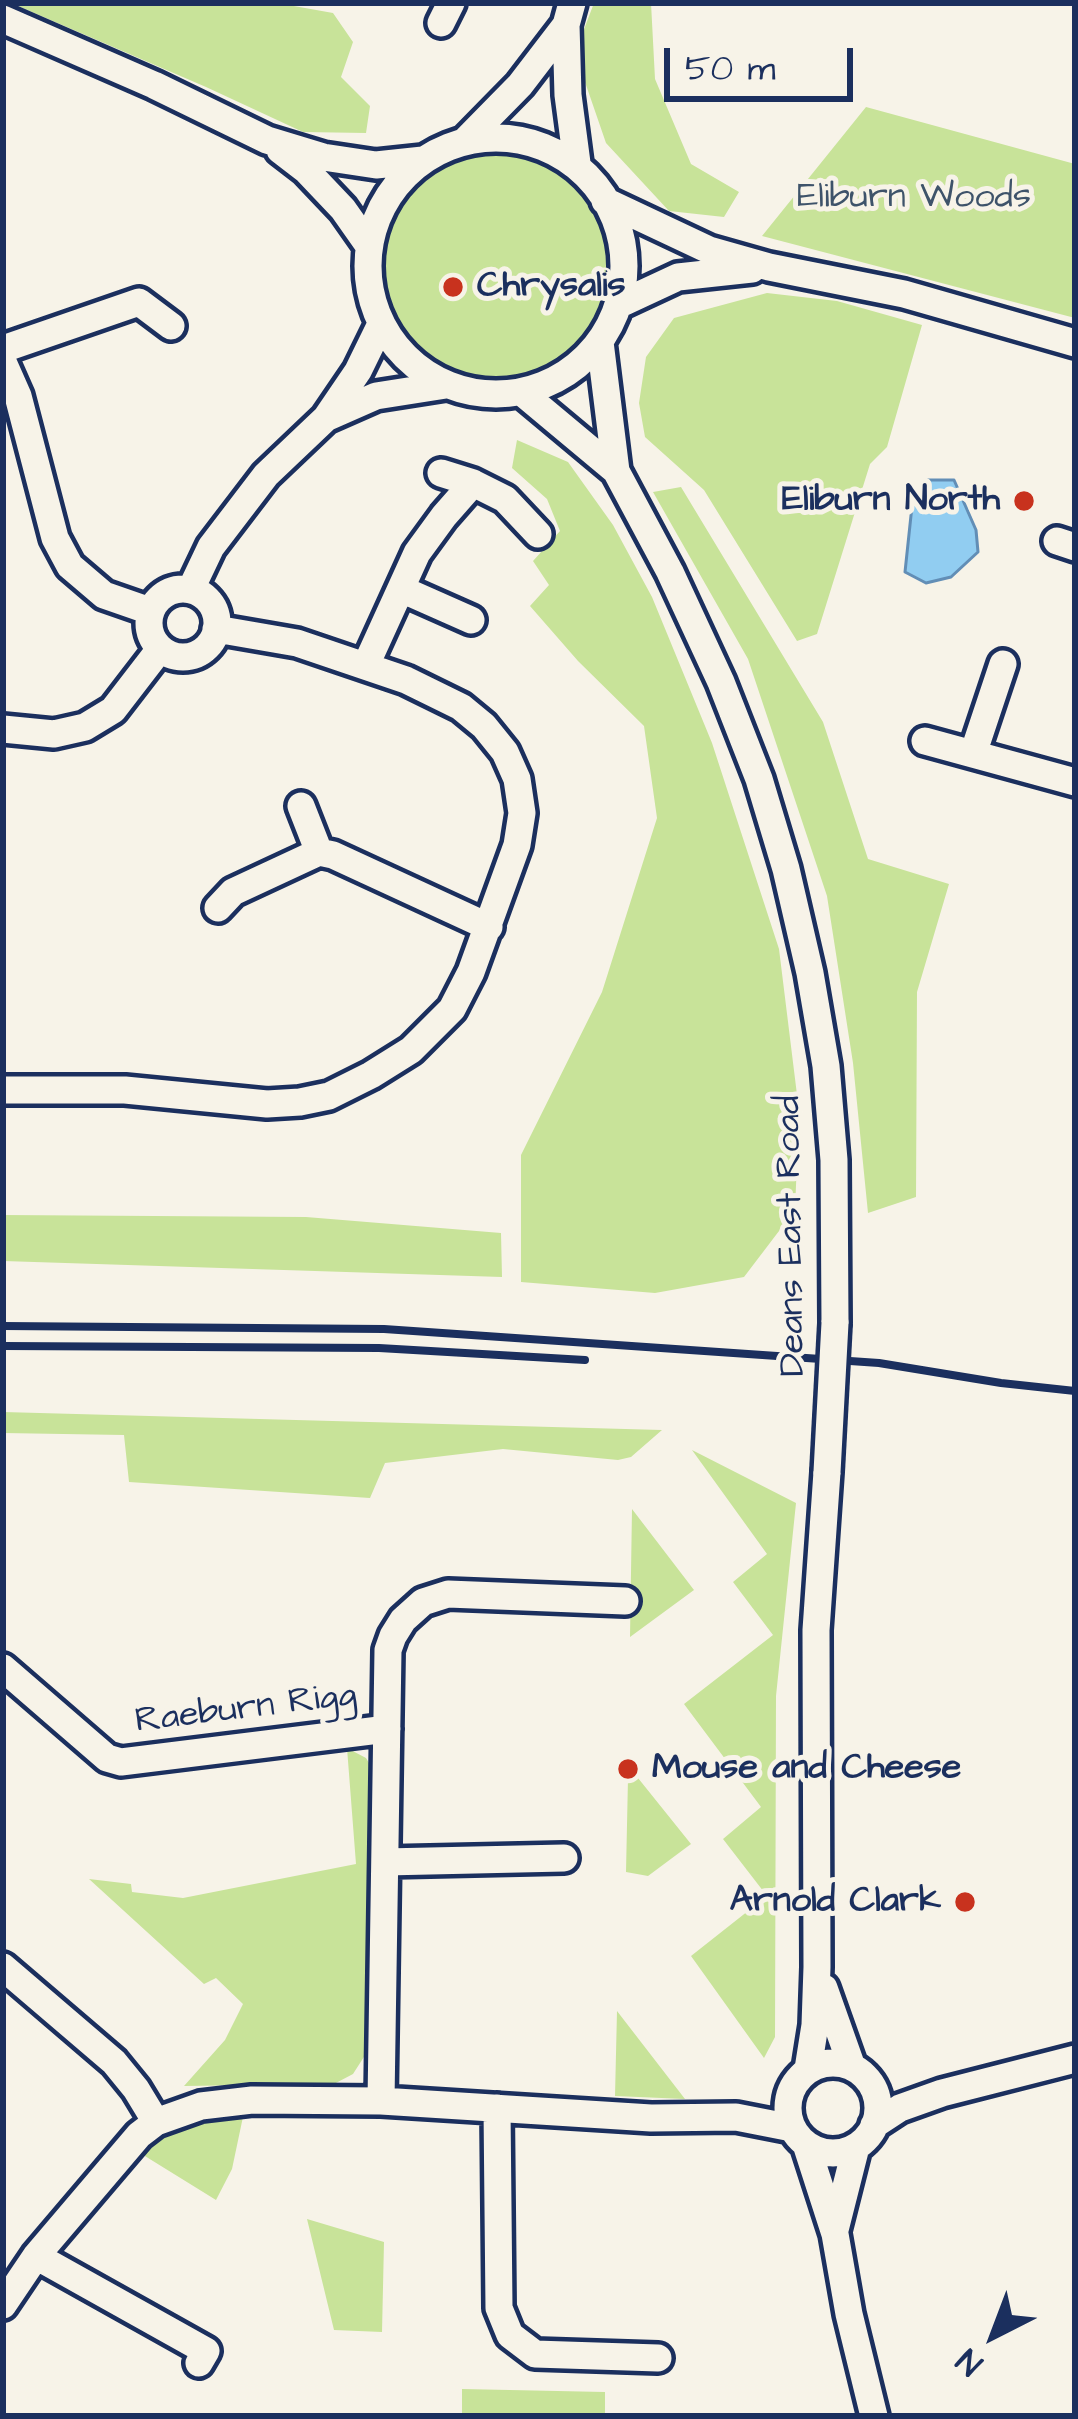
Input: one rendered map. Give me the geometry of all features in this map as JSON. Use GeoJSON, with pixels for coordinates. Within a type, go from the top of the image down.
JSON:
{"type":"FeatureCollection","features":[{"type":"Feature","properties":{"kind":"street"},"geometry":{"type":"LineString","coordinates":[[446,385],[409,361],[381,324],[368,283],[369,246],[379,211],[395,186],[423,160],[467,139],[520,85],[569,14]]}},
{"type":"Feature","properties":{"kind":"street"},"geometry":{"type":"LineString","coordinates":[[569,14],[568,95],[577,163]]}},
{"type":"Feature","properties":{"kind":"street"},"geometry":{"type":"LineString","coordinates":[[3,19],[267,140],[323,157],[376,165],[423,160]]}},
{"type":"Feature","properties":{"kind":"street"},"geometry":{"type":"LineString","coordinates":[[326,418],[376,396],[446,385],[493,395],[525,395],[559,380],[589,356],[620,304],[624,250],[616,219],[577,163],[535,143],[497,137],[467,139]]}},
{"type":"Feature","properties":{"kind":"street"},"geometry":{"type":"LineString","coordinates":[[267,140],[318,182],[369,246]]}},
{"type":"Feature","properties":{"kind":"street"},"geometry":{"type":"LineString","coordinates":[[605,201],[709,250],[904,295],[1075,343]]}},
{"type":"Feature","properties":{"kind":"street"},"geometry":{"type":"LineString","coordinates":[[620,304],[678,278],[769,267]]}},
{"type":"Feature","properties":{"kind":"street"},"geometry":{"type":"LineString","coordinates":[[3,349],[139,302],[171,326]]}},
{"type":"Feature","properties":{"kind":"street"},"geometry":{"type":"LineString","coordinates":[[190,589],[212,547],[266,475],[326,418],[358,371],[381,324]]}},
{"type":"Feature","properties":{"kind":"street","name":"Deans East Road"},"geometry":{"type":"LineString","coordinates":[[600,342],[616,471],[670,572],[759,779],[786,869],[826,1066],[835,1160],[835,1323],[816,1630],[817,1967],[808,2069]]}},
{"type":"Feature","properties":{"kind":"street"},"geometry":{"type":"LineString","coordinates":[[3,362],[18,396],[55,538],[70,566],[104,595],[150,610]]}},
{"type":"Feature","properties":{"kind":"street","name":"Deans East Road"},"geometry":{"type":"LineString","coordinates":[[525,395],[616,471]]}},
{"type":"Feature","properties":{"kind":"street"},"geometry":{"type":"LineString","coordinates":[[441,472],[506,499],[538,534]]}},
{"type":"Feature","properties":{"kind":"street"},"geometry":{"type":"LineString","coordinates":[[366,665],[417,553],[473,483]]}},
{"type":"Feature","properties":{"kind":"street"},"geometry":{"type":"LineString","coordinates":[[190,589],[214,610],[216,629],[211,642],[190,656],[169,656],[151,637],[150,610],[166,593],[190,589]]}},
{"type":"Feature","properties":{"kind":"street"},"geometry":{"type":"LineString","coordinates":[[401,589],[471,620]]}},
{"type":"Feature","properties":{"kind":"street"},"geometry":{"type":"LineString","coordinates":[[3,1090],[124,1090],[267,1105],[329,1096],[410,1050],[452,1009],[471,972],[517,845],[518,779],[505,752],[461,707],[424,688],[297,643],[216,629]]}},
{"type":"Feature","properties":{"kind":"street"},"geometry":{"type":"LineString","coordinates":[[3,729],[54,734],[85,727],[112,710],[160,649]]}},
{"type":"Feature","properties":{"kind":"street"},"geometry":{"type":"LineString","coordinates":[[973,754],[1003,664]]}},
{"type":"Feature","properties":{"kind":"street"},"geometry":{"type":"LineString","coordinates":[[925,742],[1075,782]]}},
{"type":"Feature","properties":{"kind":"street"},"geometry":{"type":"LineString","coordinates":[[301,806],[319,852]]}},
{"type":"Feature","properties":{"kind":"street"},"geometry":{"type":"LineString","coordinates":[[218,908],[232,892],[319,852],[489,927]]}},
{"type":"Feature","properties":{"kind":"street","name":"Raeburn Rigg"},"geometry":{"type":"LineString","coordinates":[[381,2101],[388,1650],[403,1620],[423,1602],[448,1594],[625,1601]]}},
{"type":"Feature","properties":{"kind":"street","name":"Raeburn Rigg"},"geometry":{"type":"LineString","coordinates":[[3,1668],[107,1759],[121,1762],[387,1729]]}},
{"type":"Feature","properties":{"kind":"street"},"geometry":{"type":"LineString","coordinates":[[386,1862],[564,1858]]}},
{"type":"Feature","properties":{"kind":"street"},"geometry":{"type":"LineString","coordinates":[[3,1967],[114,2062],[156,2122]]}},
{"type":"Feature","properties":{"kind":"street","name":"Deans East Road"},"geometry":{"type":"LineString","coordinates":[[817,1967],[835,2024],[860,2073]]}},
{"type":"Feature","properties":{"kind":"street"},"geometry":{"type":"LineString","coordinates":[[3,2305],[36,2256],[124,2150],[156,2122],[201,2106],[252,2100],[381,2101],[651,2119],[736,2117],[799,2136],[817,2150],[830,2153],[865,2136],[900,2108],[1075,2059]]}},
{"type":"Feature","properties":{"kind":"street"},"geometry":{"type":"LineString","coordinates":[[874,2416],[835,2234],[787,2106],[789,2094],[808,2069],[837,2062],[896,2088],[942,2093]]}},
{"type":"Feature","properties":{"kind":"street"},"geometry":{"type":"LineString","coordinates":[[835,2234],[843,2189],[878,2116],[877,2097],[860,2073]]}},
{"type":"Feature","properties":{"kind":"street"},"geometry":{"type":"LineString","coordinates":[[736,2117],[789,2094]]}},
{"type":"Feature","properties":{"kind":"street"},"geometry":{"type":"LineString","coordinates":[[497,2108],[500,2308],[510,2335],[535,2354],[658,2358]]}},
{"type":"Feature","properties":{"kind":"street"},"geometry":{"type":"LineString","coordinates":[[36,2256],[206,2351],[200,2363]]}},
{"type":"Feature","properties":{"kind":"green space"},"geometry":{"type":"Polygon","coordinates":[[[11,3],[277,3],[333,13],[353,42],[341,77],[370,106],[366,133],[303,132],[11,3]]]}},
{"type":"Feature","properties":{"kind":"green space"},"geometry":{"type":"Polygon","coordinates":[[[594,3],[651,3],[655,79],[691,164],[739,192],[724,217],[669,211],[606,143],[575,53],[594,3]]]}},
{"type":"Feature","properties":{"kind":"green space","name":"Eliburn Woods"},"geometry":{"type":"Polygon","coordinates":[[[866,107],[1075,164],[1075,318],[762,236],[866,107]]]}},
{"type":"Feature","properties":{"kind":"green space"},"geometry":{"type":"Polygon","coordinates":[[[496,150],[540,159],[576,184],[601,220],[610,264],[601,308],[576,344],[540,369],[496,378],[452,369],[416,344],[391,308],[382,264],[391,220],[416,184],[452,159],[496,150]]]}},
{"type":"Feature","properties":{"kind":"green space"},"geometry":{"type":"Polygon","coordinates":[[[767,293],[837,301],[922,325],[887,447],[870,464],[817,634],[797,641],[704,490],[645,437],[639,403],[646,357],[674,318],[767,293]]]}},
{"type":"Feature","properties":{"kind":"green space"},"geometry":{"type":"Polygon","coordinates":[[[517,440],[568,462],[613,525],[652,597],[712,743],[779,949],[799,1111],[795,1210],[744,1277],[655,1293],[521,1282],[521,1155],[602,992],[657,818],[644,726],[530,606],[549,585],[533,561],[560,531],[547,499],[512,468],[517,440]]]}},
{"type":"Feature","properties":{"kind":"green space"},"geometry":{"type":"Polygon","coordinates":[[[681,487],[823,722],[868,859],[949,884],[917,992],[916,1197],[868,1213],[853,1063],[827,896],[748,659],[653,492],[681,487]]]}},
{"type":"Feature","properties":{"kind":"green space"},"geometry":{"type":"Polygon","coordinates":[[[3,1215],[306,1217],[501,1233],[502,1277],[3,1261],[3,1215]]]}},
{"type":"Feature","properties":{"kind":"green space"},"geometry":{"type":"Polygon","coordinates":[[[3,1412],[662,1430],[631,1457],[618,1460],[503,1449],[385,1463],[370,1498],[129,1482],[124,1435],[3,1433],[3,1412]]]}},
{"type":"Feature","properties":{"kind":"green space"},"geometry":{"type":"Polygon","coordinates":[[[692,1450],[796,1503],[776,1696],[775,2037],[764,2058],[691,1956],[767,1896],[723,1839],[761,1807],[684,1704],[773,1635],[733,1582],[767,1554],[692,1450]]]}},
{"type":"Feature","properties":{"kind":"green space"},"geometry":{"type":"Polygon","coordinates":[[[632,1509],[694,1590],[630,1637],[632,1509]]]}},
{"type":"Feature","properties":{"kind":"green space"},"geometry":{"type":"Polygon","coordinates":[[[347,1748],[366,1758],[375,1773],[369,2049],[353,2074],[334,2084],[184,2086],[225,2040],[243,2004],[216,1978],[204,1984],[89,1879],[131,1884],[132,1892],[183,1898],[356,1864],[347,1748]]]}},
{"type":"Feature","properties":{"kind":"green space"},"geometry":{"type":"Polygon","coordinates":[[[628,1778],[638,1778],[691,1844],[648,1876],[626,1872],[628,1778]]]}},
{"type":"Feature","properties":{"kind":"green space"},"geometry":{"type":"Polygon","coordinates":[[[617,2011],[685,2099],[615,2096],[617,2011]]]}},
{"type":"Feature","properties":{"kind":"green space"},"geometry":{"type":"Polygon","coordinates":[[[244,2112],[232,2169],[216,2200],[140,2153],[162,2136],[203,2117],[244,2112]]]}},
{"type":"Feature","properties":{"kind":"green space"},"geometry":{"type":"Polygon","coordinates":[[[307,2219],[384,2242],[382,2332],[334,2330],[307,2219]]]}},
{"type":"Feature","properties":{"kind":"green space"},"geometry":{"type":"Polygon","coordinates":[[[462,2389],[605,2392],[605,2416],[462,2416],[462,2389]]]}},
{"type":"Feature","properties":{"kind":"water"},"geometry":{"type":"Polygon","coordinates":[[[928,480],[954,480],[976,530],[978,552],[951,577],[926,583],[905,572],[912,506],[928,480]]]}},
{"type":"Feature","properties":{"kind":"railway"},"geometry":{"type":"LineString","coordinates":[[3,1326],[384,1329],[879,1363],[1075,1391]]}},
{"type":"Feature","properties":{"kind":"railway"},"geometry":{"type":"LineString","coordinates":[[3,1346],[379,1348],[585,1360]]}},
{"type":"Feature","properties":{"kind":"place","name":"Chrysalis"},"geometry":{"type":"Point","coordinates":[453,287]}},
{"type":"Feature","properties":{"kind":"place","name":"Eliburn North"},"geometry":{"type":"Point","coordinates":[1024,501]}},
{"type":"Feature","properties":{"kind":"place","name":"Mouse and Cheese"},"geometry":{"type":"Point","coordinates":[628,1769]}},
{"type":"Feature","properties":{"kind":"place","name":"Arnold Clark"},"geometry":{"type":"Point","coordinates":[965,1902]}}]}
